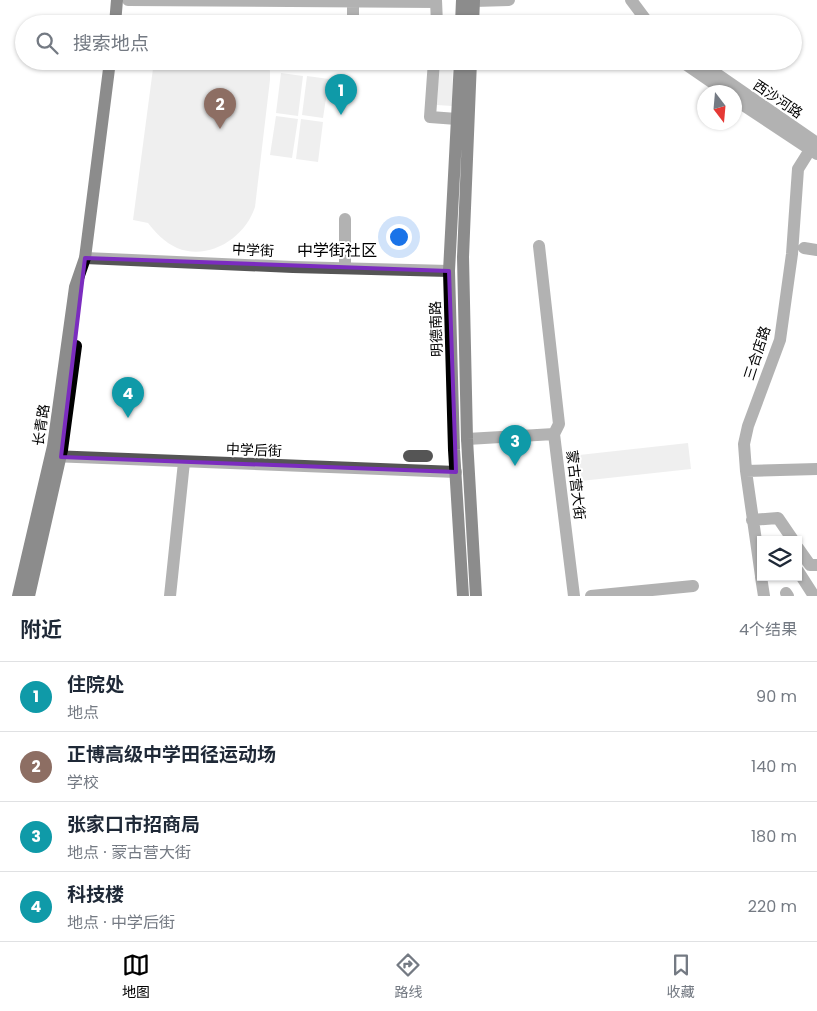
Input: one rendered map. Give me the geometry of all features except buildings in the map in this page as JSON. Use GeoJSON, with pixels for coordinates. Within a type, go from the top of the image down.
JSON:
{"type":"FeatureCollection","features":[{"type":"Feature","properties":{"kind":"main road"},"geometry":{"type":"LineString","coordinates":[[116,15],[117,0]]}},
{"type":"Feature","properties":{"kind":"main road"},"geometry":{"type":"LineString","coordinates":[[464,15],[470,0]]}},
{"type":"Feature","properties":{"kind":"main road"},"geometry":{"type":"LineString","coordinates":[[470,0],[472,15]]}},
{"type":"Feature","properties":{"kind":"main road","name":"长青路"},"geometry":{"type":"LineString","coordinates":[[29,596],[56,456],[75,287],[85,258],[109,70]]}},
{"type":"Feature","properties":{"kind":"main road","name":"明德南路"},"geometry":{"type":"LineString","coordinates":[[460,70],[449,271],[454,450],[462,596]]}},
{"type":"Feature","properties":{"kind":"main road","name":"明德南路"},"geometry":{"type":"LineString","coordinates":[[471,70],[463,257],[468,444],[476,596]]}},
{"type":"Feature","properties":{"kind":"main road"},"geometry":{"type":"LineString","coordinates":[[452,210],[465,211]]}},
{"type":"Feature","properties":{"kind":"main road"},"geometry":{"type":"LineString","coordinates":[[454,450],[468,444]]}},
{"type":"Feature","properties":{"kind":"main road","name":"长青路"},"geometry":{"type":"LineString","coordinates":[[18,596],[56,456]]}},
{"type":"Feature","properties":{"kind":"street"},"geometry":{"type":"LineString","coordinates":[[128,0],[436,1],[437,15]]}},
{"type":"Feature","properties":{"kind":"street"},"geometry":{"type":"LineString","coordinates":[[470,0],[509,0]]}},
{"type":"Feature","properties":{"kind":"street"},"geometry":{"type":"LineString","coordinates":[[621,0],[632,15]]}},
{"type":"Feature","properties":{"kind":"street"},"geometry":{"type":"LineString","coordinates":[[631,0],[642,15]]}},
{"type":"Feature","properties":{"kind":"street"},"geometry":{"type":"LineString","coordinates":[[353,2],[353,15]]}},
{"type":"Feature","properties":{"kind":"street"},"geometry":{"type":"LineString","coordinates":[[433,70],[430,117],[457,119]]}},
{"type":"Feature","properties":{"kind":"street"},"geometry":{"type":"LineString","coordinates":[[694,70],[716,85]]}},
{"type":"Feature","properties":{"kind":"street","name":"西沙河路"},"geometry":{"type":"LineString","coordinates":[[710,70],[815,147]]}},
{"type":"Feature","properties":{"kind":"street","name":"西沙河路"},"geometry":{"type":"LineString","coordinates":[[742,103],[815,147]]}},
{"type":"Feature","properties":{"kind":"street","name":"三合店路"},"geometry":{"type":"LineString","coordinates":[[757,552],[744,444],[748,426],[780,340],[792,254],[798,169],[815,147]]}},
{"type":"Feature","properties":{"kind":"street"},"geometry":{"type":"LineString","coordinates":[[345,219],[345,268]]}},
{"type":"Feature","properties":{"kind":"street"},"geometry":{"type":"LineString","coordinates":[[539,246],[559,424],[554,434]]}},
{"type":"Feature","properties":{"kind":"street","name":"中学街"},"geometry":{"type":"LineString","coordinates":[[85,258],[449,271]]}},
{"type":"Feature","properties":{"kind":"street","name":"蒙古营大街"},"geometry":{"type":"LineString","coordinates":[[468,444],[554,434],[574,596]]}},
{"type":"Feature","properties":{"kind":"street","name":"中学后街"},"geometry":{"type":"LineString","coordinates":[[56,456],[184,462],[331,464],[456,472]]}},
{"type":"Feature","properties":{"kind":"street"},"geometry":{"type":"LineString","coordinates":[[417,471],[418,456]]}},
{"type":"Feature","properties":{"kind":"street"},"geometry":{"type":"LineString","coordinates":[[302,460],[331,464],[361,462]]}},
{"type":"Feature","properties":{"kind":"street"},"geometry":{"type":"LineString","coordinates":[[170,596],[184,462]]}},
{"type":"Feature","properties":{"kind":"street"},"geometry":{"type":"LineString","coordinates":[[746,471],[817,469]]}},
{"type":"Feature","properties":{"kind":"street"},"geometry":{"type":"LineString","coordinates":[[752,520],[778,518],[790,536]]}},
{"type":"Feature","properties":{"kind":"street"},"geometry":{"type":"LineString","coordinates":[[802,554],[810,565],[817,565]]}},
{"type":"Feature","properties":{"kind":"street"},"geometry":{"type":"LineString","coordinates":[[802,577],[814,596]]}},
{"type":"Feature","properties":{"kind":"street","name":"三合店路"},"geometry":{"type":"LineString","coordinates":[[762,581],[764,596]]}},
{"type":"Feature","properties":{"kind":"street"},"geometry":{"type":"LineString","coordinates":[[591,596],[693,586]]}},
{"type":"Feature","properties":{"kind":"highlighted area"},"geometry":{"type":"Polygon","coordinates":[[[85,258],[449,271],[456,472],[61,457],[85,258]]]}},
{"type":"Feature","properties":{"kind":"shaded area"},"geometry":{"type":"Polygon","coordinates":[[[153,70],[270,70],[255,207],[243,228],[224,244],[213,249],[189,251],[168,243],[148,223],[133,220],[153,70]]]}},
{"type":"Feature","properties":{"kind":"shaded area"},"geometry":{"type":"Polygon","coordinates":[[[439,70],[453,70],[452,106],[437,105],[439,70]]]}},
{"type":"Feature","properties":{"kind":"shaded area"},"geometry":{"type":"Polygon","coordinates":[[[281,73],[303,76],[298,116],[276,113],[281,73]]]}},
{"type":"Feature","properties":{"kind":"shaded area"},"geometry":{"type":"Polygon","coordinates":[[[307,76],[329,79],[323,118],[302,115],[307,76]]]}},
{"type":"Feature","properties":{"kind":"shaded area"},"geometry":{"type":"Polygon","coordinates":[[[276,116],[298,119],[292,158],[270,155],[276,116]]]}},
{"type":"Feature","properties":{"kind":"shaded area"},"geometry":{"type":"Polygon","coordinates":[[[301,119],[323,122],[318,162],[296,159],[301,119]]]}},
{"type":"Feature","properties":{"kind":"shaded area"},"geometry":{"type":"Polygon","coordinates":[[[688,443],[691,469],[581,481],[579,455],[688,443]]]}},
{"type":"Feature","properties":{"kind":"place","name":"住院处"},"geometry":{"type":"Point","coordinates":[341,115]}},
{"type":"Feature","properties":{"kind":"place","name":"正博高级中学田径运动场"},"geometry":{"type":"Point","coordinates":[220,129]}},
{"type":"Feature","properties":{"kind":"place","name":"科技楼"},"geometry":{"type":"Point","coordinates":[128,418]}},
{"type":"Feature","properties":{"kind":"place","name":"张家口市招商局"},"geometry":{"type":"Point","coordinates":[515,466]}},
{"type":"Feature","properties":{"kind":"district","name":"中学街社区"},"geometry":{"type":"Point","coordinates":[337,250]}}]}
